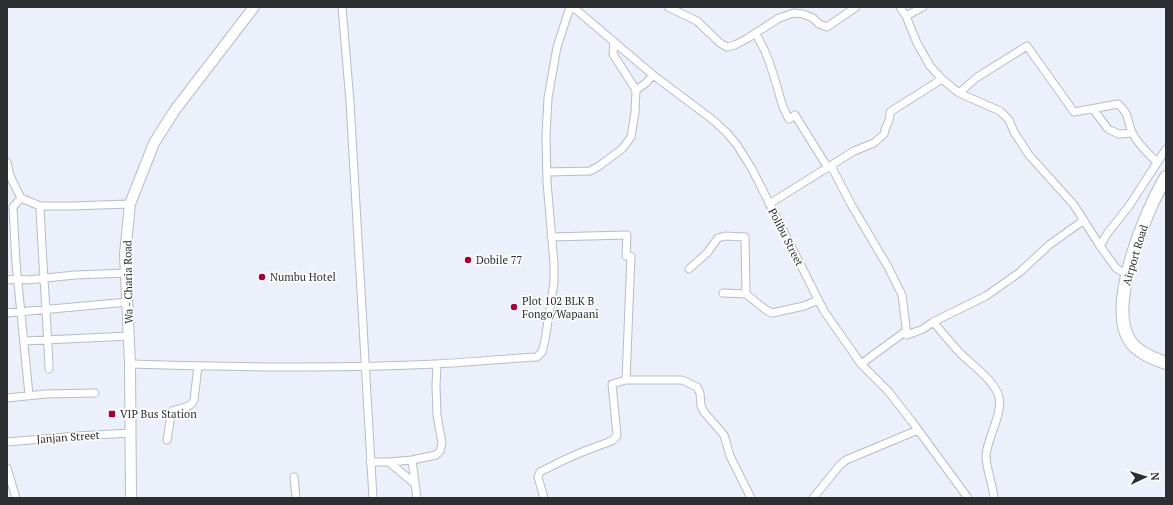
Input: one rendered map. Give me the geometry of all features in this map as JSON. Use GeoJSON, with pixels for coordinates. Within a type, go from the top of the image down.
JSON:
{"type":"FeatureCollection","features":[{"type":"Feature","properties":{"kind":"highway","name":"Airport Road"},"geometry":{"type":"LineString","coordinates":[[1166,176],[1158,189],[1142,228],[1127,274],[1122,311],[1124,327],[1130,342],[1142,352],[1166,363]]}},
{"type":"Feature","properties":{"kind":"street","name":"Wa - Charia Road"},"geometry":{"type":"LineString","coordinates":[[131,498],[130,364],[126,273],[130,204],[154,143],[175,110],[254,7]]}},
{"type":"Feature","properties":{"kind":"street"},"geometry":{"type":"LineString","coordinates":[[342,7],[351,109],[373,498]]}},
{"type":"Feature","properties":{"kind":"street"},"geometry":{"type":"LineString","coordinates":[[130,364],[198,366],[365,366],[437,364],[537,356],[542,352],[552,301],[554,282],[547,172],[546,136],[548,98],[557,47],[572,7]]}},
{"type":"Feature","properties":{"kind":"street","name":"Polibu Street"},"geometry":{"type":"LineString","coordinates":[[572,7],[653,75],[714,120],[737,145],[752,169],[818,300],[834,328],[861,364],[888,391],[968,498]]}},
{"type":"Feature","properties":{"kind":"street"},"geometry":{"type":"LineString","coordinates":[[672,8],[697,21],[720,43],[727,47],[735,45],[779,18],[794,13],[803,14],[813,18],[819,24],[827,27],[856,7]]}},
{"type":"Feature","properties":{"kind":"street"},"geometry":{"type":"LineString","coordinates":[[900,7],[906,16],[917,43],[930,66],[942,79],[959,93],[1000,111],[1009,120],[1014,132],[1029,155],[1074,205],[1116,268],[1127,274]]}},
{"type":"Feature","properties":{"kind":"street"},"geometry":{"type":"LineString","coordinates":[[906,16],[923,7]]}},
{"type":"Feature","properties":{"kind":"street"},"geometry":{"type":"LineString","coordinates":[[755,33],[763,44],[769,59],[784,111],[789,119],[794,115],[829,167],[888,267],[902,295],[907,335]]}},
{"type":"Feature","properties":{"kind":"street"},"geometry":{"type":"LineString","coordinates":[[547,172],[590,171],[622,149],[631,137],[635,112],[636,90],[614,54],[614,42]]}},
{"type":"Feature","properties":{"kind":"street"},"geometry":{"type":"LineString","coordinates":[[959,93],[976,78],[1027,46],[1074,112],[1118,104],[1126,112],[1132,133],[1144,149],[1157,162]]}},
{"type":"Feature","properties":{"kind":"street"},"geometry":{"type":"LineString","coordinates":[[636,90],[653,75]]}},
{"type":"Feature","properties":{"kind":"street"},"geometry":{"type":"LineString","coordinates":[[769,204],[854,151],[874,143],[884,134],[884,129],[890,119],[890,112],[942,79]]}},
{"type":"Feature","properties":{"kind":"street"},"geometry":{"type":"LineString","coordinates":[[1092,108],[1108,129],[1120,134],[1132,133]]}},
{"type":"Feature","properties":{"kind":"street"},"geometry":{"type":"LineString","coordinates":[[1100,246],[1107,234],[1129,206],[1166,149]]}},
{"type":"Feature","properties":{"kind":"street"},"geometry":{"type":"LineString","coordinates":[[7,162],[10,176],[20,198],[40,206],[130,204]]}},
{"type":"Feature","properties":{"kind":"street"},"geometry":{"type":"LineString","coordinates":[[20,198],[13,208],[29,395]]}},
{"type":"Feature","properties":{"kind":"street"},"geometry":{"type":"LineString","coordinates":[[40,206],[47,309],[49,369]]}},
{"type":"Feature","properties":{"kind":"street"},"geometry":{"type":"LineString","coordinates":[[907,335],[923,329],[933,322],[986,296],[1020,272],[1049,245],[1084,220]]}},
{"type":"Feature","properties":{"kind":"street"},"geometry":{"type":"LineString","coordinates":[[551,237],[627,235],[626,256],[631,256],[626,380]]}},
{"type":"Feature","properties":{"kind":"street"},"geometry":{"type":"LineString","coordinates":[[689,270],[707,253],[718,238],[725,236],[745,237],[746,294]]}},
{"type":"Feature","properties":{"kind":"street"},"geometry":{"type":"LineString","coordinates":[[7,280],[126,273]]}},
{"type":"Feature","properties":{"kind":"street"},"geometry":{"type":"LineString","coordinates":[[723,293],[746,294],[772,313],[804,306],[818,300]]}},
{"type":"Feature","properties":{"kind":"street"},"geometry":{"type":"LineString","coordinates":[[7,313],[128,302]]}},
{"type":"Feature","properties":{"kind":"street"},"geometry":{"type":"LineString","coordinates":[[933,322],[994,386],[999,396],[1000,401],[996,424],[986,456],[994,498]]}},
{"type":"Feature","properties":{"kind":"street"},"geometry":{"type":"LineString","coordinates":[[861,364],[906,331],[907,335]]}},
{"type":"Feature","properties":{"kind":"street"},"geometry":{"type":"LineString","coordinates":[[24,341],[129,336]]}},
{"type":"Feature","properties":{"kind":"street"},"geometry":{"type":"LineString","coordinates":[[370,462],[412,460],[436,455],[440,451],[442,443],[437,415],[437,364]]}},
{"type":"Feature","properties":{"kind":"street"},"geometry":{"type":"LineString","coordinates":[[167,440],[172,411],[188,407],[194,400],[198,366]]}},
{"type":"Feature","properties":{"kind":"street"},"geometry":{"type":"LineString","coordinates":[[544,498],[538,477],[540,472],[580,452],[615,439],[617,431],[612,384],[626,380],[682,380],[697,387],[700,393],[701,406],[704,412],[724,435],[730,456],[751,498]]}},
{"type":"Feature","properties":{"kind":"street"},"geometry":{"type":"LineString","coordinates":[[7,398],[29,395],[95,393]]}},
{"type":"Feature","properties":{"kind":"street"},"geometry":{"type":"LineString","coordinates":[[813,498],[840,465],[846,460],[918,430]]}},
{"type":"Feature","properties":{"kind":"street","name":"Janjan Street"},"geometry":{"type":"LineString","coordinates":[[7,442],[130,433]]}},
{"type":"Feature","properties":{"kind":"street"},"geometry":{"type":"LineString","coordinates":[[412,460],[417,498]]}},
{"type":"Feature","properties":{"kind":"street"},"geometry":{"type":"LineString","coordinates":[[389,462],[415,484]]}},
{"type":"Feature","properties":{"kind":"street"},"geometry":{"type":"LineString","coordinates":[[7,468],[16,498]]}},
{"type":"Feature","properties":{"kind":"street"},"geometry":{"type":"LineString","coordinates":[[294,477],[296,498]]}},
{"type":"Feature","properties":{"kind":"place","name":"Dobile 77"},"geometry":{"type":"Point","coordinates":[468,260]}},
{"type":"Feature","properties":{"kind":"place","name":"Numbu Hotel"},"geometry":{"type":"Point","coordinates":[262,277]}},
{"type":"Feature","properties":{"kind":"place","name":"Plot 102 BLK B Fongo/Wapaani"},"geometry":{"type":"Point","coordinates":[514,307]}},
{"type":"Feature","properties":{"kind":"place","name":"VIP Bus Station"},"geometry":{"type":"Point","coordinates":[112,414]}}]}
